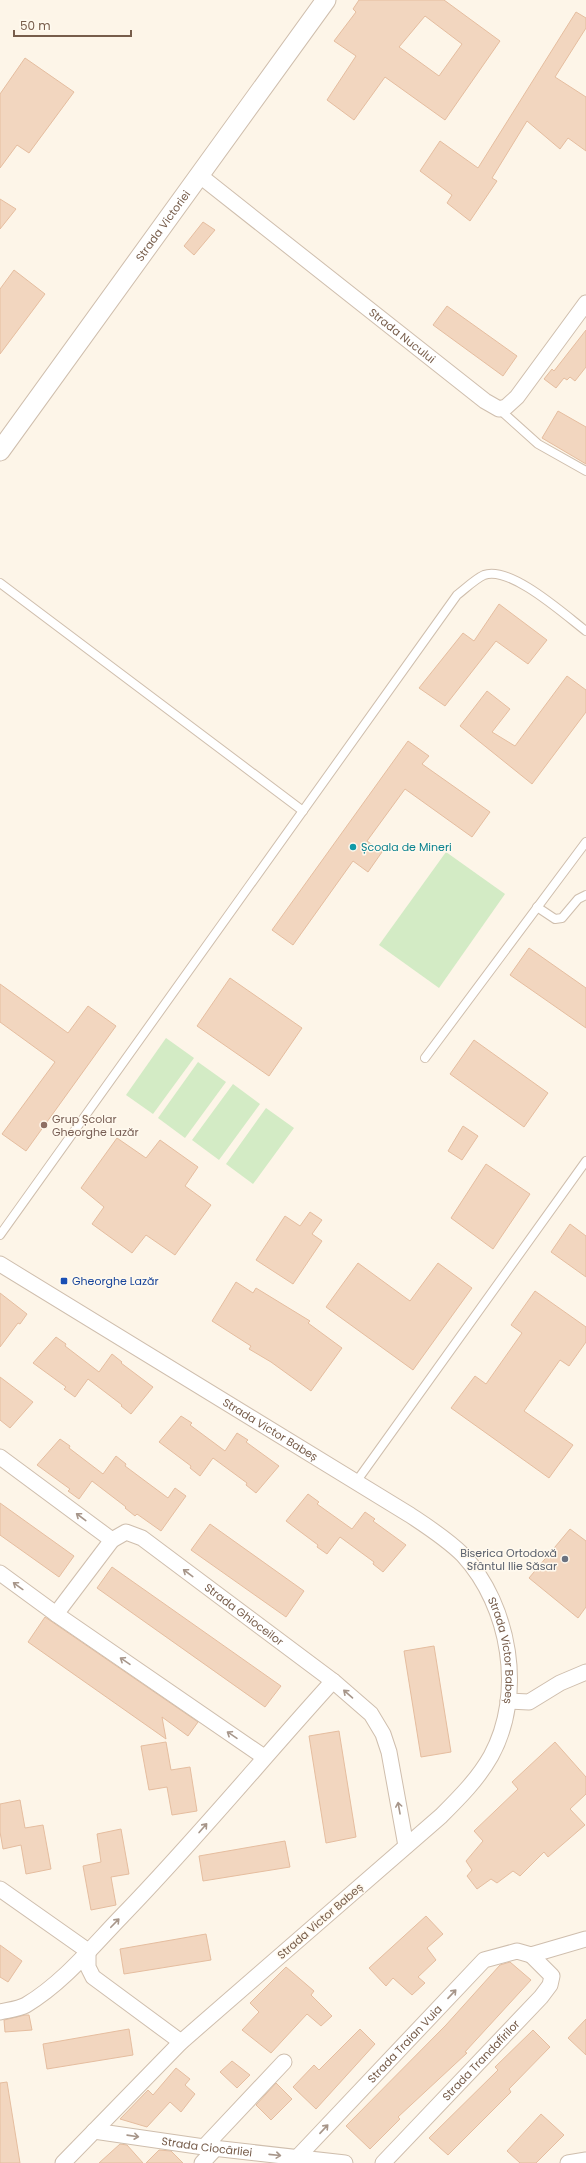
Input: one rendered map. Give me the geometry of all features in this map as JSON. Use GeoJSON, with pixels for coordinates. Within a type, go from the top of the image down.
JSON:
{"type":"FeatureCollection","features":[{"type":"Feature","properties":{"kind":"street","name":"Strada Victoriei"},"geometry":{"type":"LineString","coordinates":[[0,451],[326,0]]}},
{"type":"Feature","properties":{"kind":"street","name":"Strada Nucului"},"geometry":{"type":"LineString","coordinates":[[199,175],[484,401],[500,409]]}},
{"type":"Feature","properties":{"kind":"street"},"geometry":{"type":"LineString","coordinates":[[500,409],[506,407],[517,397],[586,303]]}},
{"type":"Feature","properties":{"kind":"street","name":"Strada Victor Babeș"},"geometry":{"type":"LineString","coordinates":[[0,1264],[356,1482],[440,1536],[462,1554],[474,1568],[493,1602],[502,1624],[509,1661],[508,1701],[500,1733],[492,1754],[464,1793],[441,1816],[181,2042],[63,2163]]}},
{"type":"Feature","properties":{"kind":"street"},"geometry":{"type":"LineString","coordinates":[[0,1457],[112,1540],[56,1614]]}},
{"type":"Feature","properties":{"kind":"street","name":"Strada Ghioceilor"},"geometry":{"type":"LineString","coordinates":[[112,1540],[126,1532],[142,1538],[333,1681],[371,1714],[383,1734],[389,1752],[406,1846]]}},
{"type":"Feature","properties":{"kind":"street"},"geometry":{"type":"LineString","coordinates":[[0,1573],[56,1614],[264,1757]]}},
{"type":"Feature","properties":{"kind":"street"},"geometry":{"type":"LineString","coordinates":[[508,1701],[529,1702],[560,1683],[586,1672]]}},
{"type":"Feature","properties":{"kind":"street"},"geometry":{"type":"LineString","coordinates":[[0,2012],[24,2006],[62,1977],[169,1867],[264,1757],[333,1681]]}},
{"type":"Feature","properties":{"kind":"street"},"geometry":{"type":"LineString","coordinates":[[0,1889],[88,1951]]}},
{"type":"Feature","properties":{"kind":"street"},"geometry":{"type":"LineString","coordinates":[[531,1955],[586,1939]]}},
{"type":"Feature","properties":{"kind":"street"},"geometry":{"type":"LineString","coordinates":[[88,1951],[88,1967],[93,1977],[181,2042]]}},
{"type":"Feature","properties":{"kind":"street","name":"Strada Traian Vuia"},"geometry":{"type":"LineString","coordinates":[[295,2160],[484,1960],[517,1952],[531,1955]]}},
{"type":"Feature","properties":{"kind":"street","name":"Strada Trandafirilor"},"geometry":{"type":"LineString","coordinates":[[383,2163],[541,1997],[550,1985],[552,1976],[531,1955]]}},
{"type":"Feature","properties":{"kind":"street"},"geometry":{"type":"LineString","coordinates":[[202,2163],[210,2147],[284,2062]]}},
{"type":"Feature","properties":{"kind":"street","name":"Strada Ciocârliei"},"geometry":{"type":"LineString","coordinates":[[94,2130],[295,2160],[345,2163]]}},
{"type":"Feature","properties":{"kind":"street"},"geometry":{"type":"LineString","coordinates":[[568,2163],[586,2160]]}},
{"type":"Feature","properties":{"kind":"lane"},"geometry":{"type":"LineString","coordinates":[[500,409],[538,444],[586,471]]}},
{"type":"Feature","properties":{"kind":"lane"},"geometry":{"type":"LineString","coordinates":[[0,1235],[457,595],[484,575],[498,573],[510,577],[530,589],[586,631]]}},
{"type":"Feature","properties":{"kind":"lane"},"geometry":{"type":"LineString","coordinates":[[0,583],[303,811]]}},
{"type":"Feature","properties":{"kind":"lane"},"geometry":{"type":"LineString","coordinates":[[425,1058],[586,842]]}},
{"type":"Feature","properties":{"kind":"lane"},"geometry":{"type":"LineString","coordinates":[[537,907],[555,919],[562,918],[578,899],[586,895]]}},
{"type":"Feature","properties":{"kind":"lane"},"geometry":{"type":"LineString","coordinates":[[356,1482],[586,1161]]}},
{"type":"Feature","properties":{"kind":"green space"},"geometry":{"type":"Polygon","coordinates":[[[446,852],[505,894],[439,988],[379,945],[446,852]]]}},
{"type":"Feature","properties":{"kind":"green space"},"geometry":{"type":"Polygon","coordinates":[[[166,1038],[194,1058],[153,1114],[126,1095],[166,1038]]]}},
{"type":"Feature","properties":{"kind":"green space"},"geometry":{"type":"Polygon","coordinates":[[[198,1062],[226,1082],[185,1138],[158,1118],[198,1062]]]}},
{"type":"Feature","properties":{"kind":"green space"},"geometry":{"type":"Polygon","coordinates":[[[233,1084],[260,1104],[219,1160],[192,1140],[233,1084]]]}},
{"type":"Feature","properties":{"kind":"green space"},"geometry":{"type":"Polygon","coordinates":[[[266,1108],[294,1128],[253,1184],[226,1164],[266,1108]]]}},
{"type":"Feature","properties":{"kind":"building"},"geometry":{"type":"Polygon","coordinates":[[[359,0],[444,0],[500,41],[445,120],[385,77],[354,120],[327,100],[356,56],[334,41],[356,12],[353,9],[359,0]],[[425,16],[399,47],[439,76],[462,44],[425,16]]]}},
{"type":"Feature","properties":{"kind":"building"},"geometry":{"type":"Polygon","coordinates":[[[576,12],[586,18],[586,28],[555,77],[586,97],[586,151],[568,138],[560,149],[527,121],[492,178],[497,181],[470,221],[447,203],[452,195],[420,171],[440,141],[478,168],[576,12]]]}},
{"type":"Feature","properties":{"kind":"building"},"geometry":{"type":"Polygon","coordinates":[[[25,58],[74,92],[29,153],[17,145],[0,168],[0,94],[25,58]]]}},
{"type":"Feature","properties":{"kind":"building"},"geometry":{"type":"Polygon","coordinates":[[[0,199],[16,209],[0,229],[0,199]]]}},
{"type":"Feature","properties":{"kind":"building"},"geometry":{"type":"Polygon","coordinates":[[[203,222],[215,230],[194,255],[184,246],[203,222]]]}},
{"type":"Feature","properties":{"kind":"building"},"geometry":{"type":"Polygon","coordinates":[[[14,270],[45,294],[0,354],[0,289],[14,270]]]}},
{"type":"Feature","properties":{"kind":"building"},"geometry":{"type":"Polygon","coordinates":[[[447,306],[517,356],[503,376],[433,325],[447,306]]]}},
{"type":"Feature","properties":{"kind":"building"},"geometry":{"type":"Polygon","coordinates":[[[586,330],[586,367],[575,381],[570,377],[567,380],[564,378],[556,388],[544,379],[552,369],[554,371],[586,330]]]}},
{"type":"Feature","properties":{"kind":"building"},"geometry":{"type":"Polygon","coordinates":[[[558,411],[586,427],[586,464],[542,438],[558,411]]]}},
{"type":"Feature","properties":{"kind":"building"},"geometry":{"type":"Polygon","coordinates":[[[499,604],[547,640],[528,664],[496,641],[445,706],[419,688],[463,633],[474,641],[499,604]]]}},
{"type":"Feature","properties":{"kind":"building"},"geometry":{"type":"Polygon","coordinates":[[[567,676],[586,690],[586,712],[532,784],[460,726],[487,691],[510,709],[492,732],[515,746],[567,676]]]}},
{"type":"Feature","properties":{"kind":"building","name":"Școala de Mineri"},"geometry":{"type":"Polygon","coordinates":[[[408,741],[429,756],[422,764],[490,812],[472,837],[405,789],[367,841],[382,852],[368,872],[353,861],[293,945],[272,930],[408,741]]]}},
{"type":"Feature","properties":{"kind":"building"},"geometry":{"type":"Polygon","coordinates":[[[529,948],[586,988],[586,1028],[510,975],[529,948]]]}},
{"type":"Feature","properties":{"kind":"building"},"geometry":{"type":"Polygon","coordinates":[[[230,978],[302,1028],[269,1076],[197,1026],[230,978]]]}},
{"type":"Feature","properties":{"kind":"building"},"geometry":{"type":"Polygon","coordinates":[[[0,984],[68,1033],[88,1006],[116,1026],[26,1151],[2,1134],[55,1062],[0,1022],[0,984]]]}},
{"type":"Feature","properties":{"kind":"building"},"geometry":{"type":"Polygon","coordinates":[[[474,1040],[548,1093],[524,1127],[450,1074],[474,1040]]]}},
{"type":"Feature","properties":{"kind":"building"},"geometry":{"type":"Polygon","coordinates":[[[463,1126],[478,1136],[462,1160],[448,1151],[463,1126]]]}},
{"type":"Feature","properties":{"kind":"building"},"geometry":{"type":"Polygon","coordinates":[[[117,1138],[146,1158],[160,1140],[198,1167],[185,1186],[211,1205],[175,1255],[146,1235],[132,1253],[92,1224],[104,1207],[81,1188],[117,1138]]]}},
{"type":"Feature","properties":{"kind":"building"},"geometry":{"type":"Polygon","coordinates":[[[486,1164],[530,1194],[493,1249],[451,1218],[486,1164]]]}},
{"type":"Feature","properties":{"kind":"building"},"geometry":{"type":"Polygon","coordinates":[[[310,1212],[322,1220],[312,1234],[322,1241],[293,1284],[256,1260],[285,1216],[300,1226],[310,1212]]]}},
{"type":"Feature","properties":{"kind":"building"},"geometry":{"type":"Polygon","coordinates":[[[570,1224],[586,1236],[586,1277],[551,1252],[570,1224]]]}},
{"type":"Feature","properties":{"kind":"building"},"geometry":{"type":"Polygon","coordinates":[[[358,1263],[410,1301],[438,1263],[472,1288],[413,1370],[326,1307],[358,1263]]]}},
{"type":"Feature","properties":{"kind":"building"},"geometry":{"type":"Polygon","coordinates":[[[236,1282],[253,1293],[256,1288],[310,1321],[308,1323],[342,1348],[311,1391],[271,1362],[249,1349],[251,1346],[212,1321],[236,1282]]]}},
{"type":"Feature","properties":{"kind":"building"},"geometry":{"type":"Polygon","coordinates":[[[535,1291],[586,1327],[586,1342],[569,1366],[560,1360],[524,1411],[573,1445],[549,1478],[451,1408],[475,1376],[486,1384],[522,1333],[511,1325],[535,1291]]]}},
{"type":"Feature","properties":{"kind":"building"},"geometry":{"type":"Polygon","coordinates":[[[0,1293],[27,1314],[20,1324],[18,1323],[0,1347],[0,1293]]]}},
{"type":"Feature","properties":{"kind":"building"},"geometry":{"type":"Polygon","coordinates":[[[56,1337],[66,1344],[65,1346],[99,1372],[112,1354],[122,1362],[121,1363],[153,1387],[131,1414],[121,1406],[122,1405],[88,1379],[75,1397],[64,1389],[66,1387],[33,1363],[56,1337]]]}},
{"type":"Feature","properties":{"kind":"building"},"geometry":{"type":"Polygon","coordinates":[[[0,1377],[33,1402],[10,1428],[0,1420],[0,1377]]]}},
{"type":"Feature","properties":{"kind":"building"},"geometry":{"type":"Polygon","coordinates":[[[181,1416],[192,1423],[190,1425],[225,1451],[237,1433],[248,1440],[246,1442],[279,1466],[256,1493],[246,1485],[247,1483],[213,1458],[200,1476],[190,1468],[191,1466],[159,1442],[181,1416]]]}},
{"type":"Feature","properties":{"kind":"building"},"geometry":{"type":"Polygon","coordinates":[[[60,1439],[70,1446],[69,1448],[103,1474],[116,1456],[126,1464],[125,1466],[168,1498],[175,1488],[186,1496],[161,1531],[137,1514],[135,1516],[125,1508],[126,1507],[92,1481],[79,1499],[68,1491],[70,1489],[37,1465],[60,1439]]]}},
{"type":"Feature","properties":{"kind":"building"},"geometry":{"type":"Polygon","coordinates":[[[308,1494],[319,1502],[317,1504],[352,1529],[365,1512],[375,1519],[373,1521],[406,1545],[383,1572],[373,1564],[374,1562],[340,1537],[327,1554],[317,1547],[318,1545],[286,1521],[308,1494]]]}},
{"type":"Feature","properties":{"kind":"building"},"geometry":{"type":"Polygon","coordinates":[[[0,1503],[74,1556],[59,1577],[0,1535],[0,1503]]]}},
{"type":"Feature","properties":{"kind":"building"},"geometry":{"type":"Polygon","coordinates":[[[210,1524],[304,1591],[286,1617],[191,1550],[210,1524]]]}},
{"type":"Feature","properties":{"kind":"building","name":"Biserica Ortodoxă Sfântul Ilie Săsar"},"geometry":{"type":"Polygon","coordinates":[[[570,1529],[586,1541],[586,1607],[578,1618],[529,1578],[570,1529]]]}},
{"type":"Feature","properties":{"kind":"building"},"geometry":{"type":"Polygon","coordinates":[[[112,1567],[281,1686],[265,1707],[97,1588],[112,1567]]]}},
{"type":"Feature","properties":{"kind":"building"},"geometry":{"type":"Polygon","coordinates":[[[45,1617],[198,1722],[188,1736],[162,1717],[166,1739],[28,1642],[45,1617]]]}},
{"type":"Feature","properties":{"kind":"building"},"geometry":{"type":"Polygon","coordinates":[[[434,1646],[451,1752],[421,1757],[404,1651],[434,1646]]]}},
{"type":"Feature","properties":{"kind":"building"},"geometry":{"type":"Polygon","coordinates":[[[339,1731],[356,1837],[326,1843],[309,1736],[339,1731]]]}},
{"type":"Feature","properties":{"kind":"building"},"geometry":{"type":"Polygon","coordinates":[[[166,1742],[171,1770],[190,1767],[197,1811],[172,1815],[167,1787],[149,1790],[141,1746],[166,1742]]]}},
{"type":"Feature","properties":{"kind":"building"},"geometry":{"type":"Polygon","coordinates":[[[555,1742],[586,1777],[586,1794],[570,1809],[585,1825],[548,1857],[544,1852],[520,1876],[513,1871],[497,1883],[491,1879],[477,1889],[467,1876],[472,1870],[466,1861],[483,1841],[474,1831],[518,1789],[512,1782],[555,1742]]]}},
{"type":"Feature","properties":{"kind":"building"},"geometry":{"type":"Polygon","coordinates":[[[20,1800],[25,1828],[43,1825],[51,1869],[26,1874],[21,1845],[3,1849],[0,1832],[0,1804],[20,1800]]]}},
{"type":"Feature","properties":{"kind":"building"},"geometry":{"type":"Polygon","coordinates":[[[121,1829],[129,1874],[111,1877],[116,1905],[91,1910],[83,1866],[101,1862],[97,1834],[121,1829]]]}},
{"type":"Feature","properties":{"kind":"building"},"geometry":{"type":"Polygon","coordinates":[[[285,1841],[290,1867],[203,1881],[199,1856],[285,1841]]]}},
{"type":"Feature","properties":{"kind":"building"},"geometry":{"type":"Polygon","coordinates":[[[426,1916],[443,1934],[427,1948],[436,1960],[418,1977],[425,1983],[412,1995],[393,1978],[386,1986],[369,1968],[426,1916]]]}},
{"type":"Feature","properties":{"kind":"building"},"geometry":{"type":"Polygon","coordinates":[[[206,1934],[211,1960],[124,1974],[120,1949],[206,1934]]]}},
{"type":"Feature","properties":{"kind":"building"},"geometry":{"type":"Polygon","coordinates":[[[0,1945],[22,1961],[8,1982],[0,1977],[0,1945]]]}},
{"type":"Feature","properties":{"kind":"building"},"geometry":{"type":"Polygon","coordinates":[[[510,1962],[531,1980],[465,2052],[467,2053],[398,2117],[400,2119],[370,2149],[346,2126],[446,2025],[500,1965],[510,1962]]]}},
{"type":"Feature","properties":{"kind":"building"},"geometry":{"type":"Polygon","coordinates":[[[286,1967],[314,1991],[311,1995],[332,2016],[321,2026],[307,2014],[271,2053],[242,2030],[259,2012],[250,2003],[286,1967]]]}},
{"type":"Feature","properties":{"kind":"building"},"geometry":{"type":"Polygon","coordinates":[[[29,2015],[32,2030],[5,2032],[4,2020],[29,2015]]]}},
{"type":"Feature","properties":{"kind":"building"},"geometry":{"type":"Polygon","coordinates":[[[586,2019],[586,2055],[568,2038],[586,2019]]]}},
{"type":"Feature","properties":{"kind":"building"},"geometry":{"type":"Polygon","coordinates":[[[129,2029],[133,2055],[47,2069],[43,2044],[129,2029]]]}},
{"type":"Feature","properties":{"kind":"building"},"geometry":{"type":"Polygon","coordinates":[[[360,2029],[375,2044],[316,2109],[293,2087],[314,2065],[319,2070],[360,2029]]]}},
{"type":"Feature","properties":{"kind":"building"},"geometry":{"type":"Polygon","coordinates":[[[533,2030],[550,2047],[509,2089],[511,2092],[448,2155],[429,2138],[498,2070],[495,2067],[533,2030]]]}},
{"type":"Feature","properties":{"kind":"building"},"geometry":{"type":"Polygon","coordinates":[[[232,2061],[250,2075],[237,2088],[220,2072],[232,2061]]]}},
{"type":"Feature","properties":{"kind":"building"},"geometry":{"type":"Polygon","coordinates":[[[176,2068],[190,2079],[185,2085],[195,2094],[181,2112],[170,2102],[147,2127],[120,2119],[148,2090],[153,2095],[176,2068]]]}},
{"type":"Feature","properties":{"kind":"building"},"geometry":{"type":"Polygon","coordinates":[[[7,2082],[20,2163],[0,2163],[0,2083],[7,2082]]]}},
{"type":"Feature","properties":{"kind":"building"},"geometry":{"type":"Polygon","coordinates":[[[276,2083],[292,2099],[271,2120],[256,2105],[276,2083]]]}},
{"type":"Feature","properties":{"kind":"building"},"geometry":{"type":"Polygon","coordinates":[[[541,2114],[564,2135],[536,2163],[520,2163],[507,2151],[541,2114]]]}},
{"type":"Feature","properties":{"kind":"building"},"geometry":{"type":"Polygon","coordinates":[[[120,2144],[127,2145],[143,2163],[99,2163],[120,2144]]]}},
{"type":"Feature","properties":{"kind":"building"},"geometry":{"type":"Polygon","coordinates":[[[159,2150],[171,2151],[183,2163],[146,2163],[159,2150]]]}},
{"type":"Feature","properties":{"kind":"place","name":"Școala de Mineri"},"geometry":{"type":"Point","coordinates":[353,847]}},
{"type":"Feature","properties":{"kind":"place","name":"Grup Școlar Gheorghe Lazăr"},"geometry":{"type":"Point","coordinates":[44,1125]}},
{"type":"Feature","properties":{"kind":"place","name":"Gheorghe Lazăr"},"geometry":{"type":"Point","coordinates":[64,1281]}},
{"type":"Feature","properties":{"kind":"place","name":"Biserica Ortodoxă Sfântul Ilie Săsar"},"geometry":{"type":"Point","coordinates":[565,1559]}}]}
